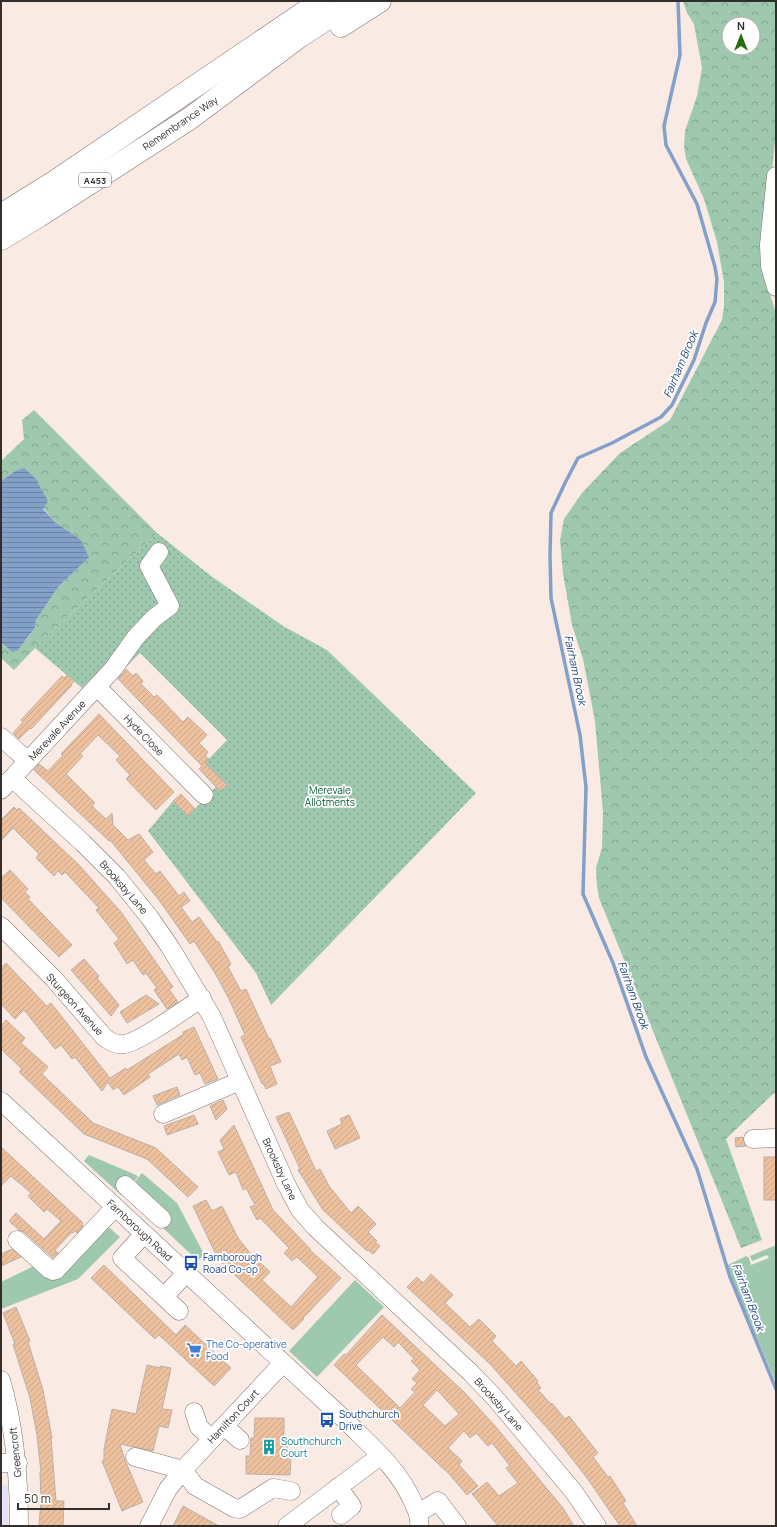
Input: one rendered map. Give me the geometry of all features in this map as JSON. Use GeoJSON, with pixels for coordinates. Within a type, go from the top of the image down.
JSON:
{"type":"FeatureCollection","features":[{"type":"Feature","properties":{"kind":"highway"},"geometry":{"type":"LineString","coordinates":[[180,97],[298,1]]}},
{"type":"Feature","properties":{"kind":"highway","name":"A453"},"geometry":{"type":"LineString","coordinates":[[1,215],[54,182],[321,1]]}},
{"type":"Feature","properties":{"kind":"highway","name":"Remembrance Way"},"geometry":{"type":"LineString","coordinates":[[1,239],[189,119],[300,37],[354,1]]}},
{"type":"Feature","properties":{"kind":"highway"},"geometry":{"type":"LineString","coordinates":[[189,119],[326,36],[380,1]]}},
{"type":"Feature","properties":{"kind":"street"},"geometry":{"type":"LineString","coordinates":[[776,176],[769,245],[770,266],[776,287]]}},
{"type":"Feature","properties":{"kind":"street","name":"Merevale Avenue"},"geometry":{"type":"LineString","coordinates":[[7,784],[113,669],[136,637],[154,618],[170,606],[149,566],[159,552]]}},
{"type":"Feature","properties":{"kind":"street","name":"Hyde Close"},"geometry":{"type":"LineString","coordinates":[[97,687],[198,789]]}},
{"type":"Feature","properties":{"kind":"street"},"geometry":{"type":"LineString","coordinates":[[1,737],[28,761]]}},
{"type":"Feature","properties":{"kind":"street","name":"Brooksby Lane"},"geometry":{"type":"LineString","coordinates":[[7,784],[83,843],[117,877],[158,929],[202,998],[212,1017],[286,1184],[294,1201],[304,1214],[316,1228],[470,1372],[495,1398],[574,1492],[597,1526]]}},
{"type":"Feature","properties":{"kind":"street","name":"Sturgeon Avenue"},"geometry":{"type":"LineString","coordinates":[[1,926],[54,979],[104,1037],[116,1044],[136,1041],[202,998]]}},
{"type":"Feature","properties":{"kind":"street"},"geometry":{"type":"LineString","coordinates":[[163,1114],[240,1081]]}},
{"type":"Feature","properties":{"kind":"street","name":"Farnborough Road"},"geometry":{"type":"LineString","coordinates":[[1,1101],[346,1421],[396,1472],[406,1487],[422,1521]]}},
{"type":"Feature","properties":{"kind":"street"},"geometry":{"type":"LineString","coordinates":[[753,1139],[776,1138]]}},
{"type":"Feature","properties":{"kind":"street"},"geometry":{"type":"LineString","coordinates":[[125,1185],[162,1219]]}},
{"type":"Feature","properties":{"kind":"street"},"geometry":{"type":"LineString","coordinates":[[17,1240],[53,1271],[56,1270],[120,1212],[142,1200]]}},
{"type":"Feature","properties":{"kind":"street"},"geometry":{"type":"LineString","coordinates":[[144,1234],[122,1258],[179,1311]]}},
{"type":"Feature","properties":{"kind":"street"},"geometry":{"type":"LineString","coordinates":[[164,1297],[186,1273]]}},
{"type":"Feature","properties":{"kind":"street","name":"Hamilton Court"},"geometry":{"type":"LineString","coordinates":[[149,1526],[168,1489],[183,1470],[283,1363]]}},
{"type":"Feature","properties":{"kind":"street","name":"Greencroft"},"geometry":{"type":"LineString","coordinates":[[1,1380],[11,1419],[9,1463],[19,1526]]}},
{"type":"Feature","properties":{"kind":"street"},"geometry":{"type":"LineString","coordinates":[[194,1412],[199,1428],[218,1432],[240,1440]]}},
{"type":"Feature","properties":{"kind":"street"},"geometry":{"type":"LineString","coordinates":[[287,1526],[380,1456]]}},
{"type":"Feature","properties":{"kind":"street"},"geometry":{"type":"LineString","coordinates":[[135,1457],[183,1470],[195,1486],[234,1508],[240,1509],[273,1488],[291,1491]]}},
{"type":"Feature","properties":{"kind":"street"},"geometry":{"type":"LineString","coordinates":[[338,1487],[352,1506],[341,1515]]}},
{"type":"Feature","properties":{"kind":"street"},"geometry":{"type":"LineString","coordinates":[[422,1521],[438,1501],[457,1526]]}},
{"type":"Feature","properties":{"kind":"shaded area"},"geometry":{"type":"Polygon","coordinates":[[[1,1485],[8,1486],[8,1526],[1,1526],[1,1485]]]}},
{"type":"Feature","properties":{"kind":"green space"},"geometry":{"type":"Polygon","coordinates":[[[683,1],[776,1],[776,132],[763,258],[768,287],[776,314],[776,1094],[774,1093],[726,1139],[762,1240],[741,1248],[599,898],[596,868],[602,848],[603,812],[595,721],[583,659],[572,625],[563,574],[560,540],[564,519],[582,493],[620,453],[670,420],[722,320],[724,306],[724,282],[717,242],[704,199],[686,159],[684,146],[685,131],[697,96],[702,68],[694,24],[687,13],[683,1]]]}},
{"type":"Feature","properties":{"kind":"green space"},"geometry":{"type":"Polygon","coordinates":[[[34,410],[157,533],[35,648],[14,670],[1,658],[1,642],[12,652],[27,639],[35,628],[36,620],[58,587],[66,579],[80,539],[56,523],[15,471],[1,481],[1,461],[24,439],[22,420],[34,410]]]}},
{"type":"Feature","properties":{"kind":"green space","name":"Merevale Allotments"},"geometry":{"type":"Polygon","coordinates":[[[157,533],[211,576],[283,626],[327,650],[476,793],[271,1005],[256,973],[148,831],[173,801],[188,816],[216,787],[220,791],[227,785],[205,763],[227,740],[140,653],[125,668],[107,663],[82,688],[35,648],[157,533]]]}},
{"type":"Feature","properties":{"kind":"green space"},"geometry":{"type":"Polygon","coordinates":[[[89,1155],[138,1177],[121,1195],[84,1161],[89,1155]]]}},
{"type":"Feature","properties":{"kind":"green space"},"geometry":{"type":"Polygon","coordinates":[[[142,1173],[177,1203],[204,1254],[198,1261],[126,1193],[142,1173]]]}},
{"type":"Feature","properties":{"kind":"green space"},"geometry":{"type":"Polygon","coordinates":[[[103,1222],[120,1237],[78,1279],[1,1309],[1,1282],[34,1266],[51,1279],[103,1222]]]}},
{"type":"Feature","properties":{"kind":"green space"},"geometry":{"type":"Polygon","coordinates":[[[776,1245],[776,1383],[733,1281],[728,1265],[746,1256],[749,1258],[751,1265],[769,1258],[767,1255],[752,1261],[750,1256],[776,1245]]]}},
{"type":"Feature","properties":{"kind":"green space"},"geometry":{"type":"Polygon","coordinates":[[[355,1280],[384,1307],[317,1377],[289,1351],[355,1280]]]}},
{"type":"Feature","properties":{"kind":"water"},"geometry":{"type":"Polygon","coordinates":[[[24,468],[35,478],[48,501],[43,509],[56,523],[80,539],[89,557],[58,587],[36,620],[35,628],[17,651],[12,652],[1,642],[1,481],[15,471],[24,468]]]}},
{"type":"Feature","properties":{"kind":"building"},"geometry":{"type":"Polygon","coordinates":[[[126,669],[133,676],[136,673],[143,681],[141,684],[154,697],[157,695],[183,722],[188,717],[207,735],[199,743],[208,752],[205,756],[209,759],[205,763],[227,785],[220,791],[199,769],[202,766],[118,679],[126,669]]]}},
{"type":"Feature","properties":{"kind":"building"},"geometry":{"type":"Polygon","coordinates":[[[68,675],[74,681],[72,685],[31,729],[30,728],[19,739],[13,733],[23,722],[21,720],[62,676],[64,678],[68,675]]]}},
{"type":"Feature","properties":{"kind":"building"},"geometry":{"type":"Polygon","coordinates":[[[99,714],[174,792],[156,810],[126,779],[130,775],[116,760],[120,756],[98,735],[80,754],[83,756],[66,774],[95,803],[92,806],[106,819],[112,813],[113,825],[128,840],[139,834],[153,852],[144,860],[156,874],[160,871],[179,896],[184,892],[190,901],[181,907],[192,922],[199,917],[217,942],[218,941],[231,964],[228,967],[241,991],[246,989],[281,1062],[270,1066],[277,1084],[266,1089],[263,1083],[262,1084],[241,1037],[245,1035],[229,999],[215,973],[194,941],[190,944],[159,900],[110,840],[109,841],[34,770],[39,764],[48,771],[63,755],[61,754],[99,714]]]}},
{"type":"Feature","properties":{"kind":"building"},"geometry":{"type":"Polygon","coordinates":[[[181,794],[195,809],[188,816],[173,801],[181,794]]]}},
{"type":"Feature","properties":{"kind":"building"},"geometry":{"type":"Polygon","coordinates":[[[14,807],[17,810],[19,808],[79,865],[121,912],[173,987],[169,989],[178,1002],[167,1009],[154,990],[157,988],[146,973],[143,975],[133,960],[127,964],[114,943],[119,939],[96,910],[99,908],[65,872],[62,875],[58,871],[54,876],[36,858],[39,854],[13,828],[1,841],[1,820],[14,807]]]}},
{"type":"Feature","properties":{"kind":"building"},"geometry":{"type":"Polygon","coordinates":[[[10,870],[28,889],[25,892],[30,897],[28,899],[72,945],[59,957],[1,898],[1,878],[10,870]]]}},
{"type":"Feature","properties":{"kind":"building"},"geometry":{"type":"Polygon","coordinates":[[[84,959],[99,976],[97,978],[119,1005],[111,1016],[71,970],[84,959]]]}},
{"type":"Feature","properties":{"kind":"building"},"geometry":{"type":"Polygon","coordinates":[[[6,963],[47,1006],[51,1003],[110,1078],[126,1068],[127,1070],[184,1034],[183,1032],[194,1027],[218,1079],[205,1084],[200,1073],[195,1075],[187,1057],[182,1060],[179,1054],[148,1074],[150,1077],[124,1095],[118,1087],[113,1090],[108,1082],[102,1091],[75,1057],[72,1059],[61,1045],[55,1049],[24,1010],[15,1019],[1,1004],[1,968],[6,963]]]}},
{"type":"Feature","properties":{"kind":"building"},"geometry":{"type":"Polygon","coordinates":[[[146,995],[159,1004],[127,1023],[120,1012],[146,995]]]}},
{"type":"Feature","properties":{"kind":"building"},"geometry":{"type":"Polygon","coordinates":[[[6,1020],[25,1038],[21,1043],[48,1067],[42,1074],[93,1123],[156,1148],[198,1187],[188,1197],[147,1159],[84,1134],[19,1072],[22,1069],[1,1049],[1,1026],[6,1020]]]}},
{"type":"Feature","properties":{"kind":"building"},"geometry":{"type":"Polygon","coordinates":[[[177,1087],[180,1095],[157,1105],[153,1096],[177,1087]]]}},
{"type":"Feature","properties":{"kind":"building"},"geometry":{"type":"Polygon","coordinates":[[[223,1100],[227,1109],[216,1120],[210,1106],[223,1100]]]}},
{"type":"Feature","properties":{"kind":"building"},"geometry":{"type":"Polygon","coordinates":[[[289,1112],[316,1171],[320,1169],[329,1186],[351,1213],[358,1206],[376,1224],[368,1232],[380,1246],[373,1254],[368,1250],[367,1251],[323,1210],[298,1170],[300,1169],[276,1117],[289,1112]]]}},
{"type":"Feature","properties":{"kind":"building"},"geometry":{"type":"Polygon","coordinates":[[[194,1115],[198,1124],[167,1135],[164,1126],[194,1115]]]}},
{"type":"Feature","properties":{"kind":"building"},"geometry":{"type":"Polygon","coordinates":[[[349,1115],[360,1138],[335,1149],[327,1131],[342,1124],[340,1119],[349,1115]]]}},
{"type":"Feature","properties":{"kind":"building"},"geometry":{"type":"Polygon","coordinates":[[[234,1125],[273,1210],[310,1250],[341,1278],[293,1330],[218,1259],[193,1206],[206,1200],[212,1211],[222,1206],[238,1238],[250,1253],[270,1272],[262,1280],[291,1307],[318,1277],[297,1257],[292,1261],[284,1253],[289,1248],[260,1218],[257,1220],[250,1207],[255,1205],[246,1188],[243,1190],[236,1172],[229,1175],[218,1152],[224,1149],[220,1140],[234,1125]]]}},
{"type":"Feature","properties":{"kind":"building"},"geometry":{"type":"Polygon","coordinates":[[[743,1137],[746,1146],[736,1147],[735,1138],[743,1137]]]}},
{"type":"Feature","properties":{"kind":"building"},"geometry":{"type":"Polygon","coordinates":[[[1,1147],[83,1223],[83,1226],[77,1233],[75,1231],[73,1233],[72,1232],[55,1250],[58,1253],[53,1258],[24,1232],[19,1230],[9,1221],[16,1213],[44,1239],[61,1221],[47,1209],[44,1212],[28,1196],[31,1193],[11,1176],[1,1186],[1,1147]]]}},
{"type":"Feature","properties":{"kind":"building"},"geometry":{"type":"Polygon","coordinates":[[[764,1157],[776,1157],[776,1200],[764,1200],[764,1157]]]}},
{"type":"Feature","properties":{"kind":"building"},"geometry":{"type":"Polygon","coordinates":[[[12,1249],[21,1257],[1,1266],[1,1254],[12,1249]]]}},
{"type":"Feature","properties":{"kind":"building"},"geometry":{"type":"Polygon","coordinates":[[[104,1265],[176,1335],[185,1325],[231,1368],[214,1386],[159,1335],[155,1339],[91,1278],[104,1265]]]}},
{"type":"Feature","properties":{"kind":"building"},"geometry":{"type":"Polygon","coordinates":[[[431,1274],[453,1295],[445,1303],[470,1327],[479,1319],[496,1336],[492,1341],[516,1366],[521,1361],[538,1381],[537,1383],[541,1388],[538,1390],[551,1404],[552,1403],[565,1419],[569,1416],[598,1453],[593,1457],[608,1477],[610,1476],[626,1501],[623,1503],[637,1526],[620,1526],[587,1478],[555,1437],[489,1363],[407,1287],[417,1277],[423,1283],[431,1274]]]}},
{"type":"Feature","properties":{"kind":"building"},"geometry":{"type":"Polygon","coordinates":[[[16,1307],[30,1341],[28,1342],[43,1390],[52,1438],[56,1501],[64,1501],[63,1526],[39,1526],[41,1472],[37,1435],[30,1398],[13,1344],[15,1344],[3,1313],[16,1307]]]}},
{"type":"Feature","properties":{"kind":"building"},"geometry":{"type":"Polygon","coordinates":[[[382,1315],[465,1393],[496,1427],[563,1508],[574,1526],[498,1526],[472,1494],[487,1482],[499,1496],[518,1483],[506,1468],[510,1466],[492,1443],[488,1446],[476,1433],[470,1438],[464,1431],[448,1448],[462,1461],[459,1465],[478,1486],[467,1495],[450,1475],[334,1365],[344,1354],[346,1355],[382,1315]],[[383,1337],[356,1365],[400,1408],[415,1392],[411,1389],[417,1383],[412,1379],[420,1370],[411,1361],[414,1359],[398,1342],[394,1347],[383,1337]],[[437,1390],[423,1405],[445,1426],[459,1414],[437,1390]]]}},
{"type":"Feature","properties":{"kind":"building"},"geometry":{"type":"Polygon","coordinates":[[[147,1365],[160,1368],[160,1366],[171,1368],[162,1409],[172,1410],[168,1428],[159,1426],[153,1451],[120,1444],[125,1460],[143,1502],[122,1511],[102,1461],[104,1460],[104,1449],[112,1409],[136,1414],[147,1365]]]}},
{"type":"Feature","properties":{"kind":"building","name":"Southchurch Court"},"geometry":{"type":"Polygon","coordinates":[[[255,1418],[284,1418],[284,1438],[287,1438],[287,1457],[291,1457],[290,1475],[246,1474],[246,1456],[250,1456],[251,1438],[254,1438],[255,1418]]]}},
{"type":"Feature","properties":{"kind":"building"},"geometry":{"type":"Polygon","coordinates":[[[183,1506],[219,1526],[173,1526],[183,1506]]]}},
{"type":"Feature","properties":{"kind":"waterway","name":"Fairham Brook"},"geometry":{"type":"LineString","coordinates":[[678,1],[680,55],[664,126],[666,145],[697,204],[715,267],[717,279],[715,302],[706,323],[694,360],[672,405],[661,417],[612,443],[578,458],[551,513],[551,598],[580,735],[586,787],[583,894],[613,963],[646,1057],[697,1169],[730,1277],[776,1389]]}},
{"type":"Feature","properties":{"kind":"place","name":"Farnborough Road Co-op"},"geometry":{"type":"Point","coordinates":[191,1263]}},
{"type":"Feature","properties":{"kind":"place","name":"The Co-operative Food"},"geometry":{"type":"Point","coordinates":[194,1350]}},
{"type":"Feature","properties":{"kind":"place","name":"Southchurch Drive"},"geometry":{"type":"Point","coordinates":[327,1420]}},
{"type":"Feature","properties":{"kind":"place","name":"Southchurch Court"},"geometry":{"type":"Point","coordinates":[269,1447]}}]}
